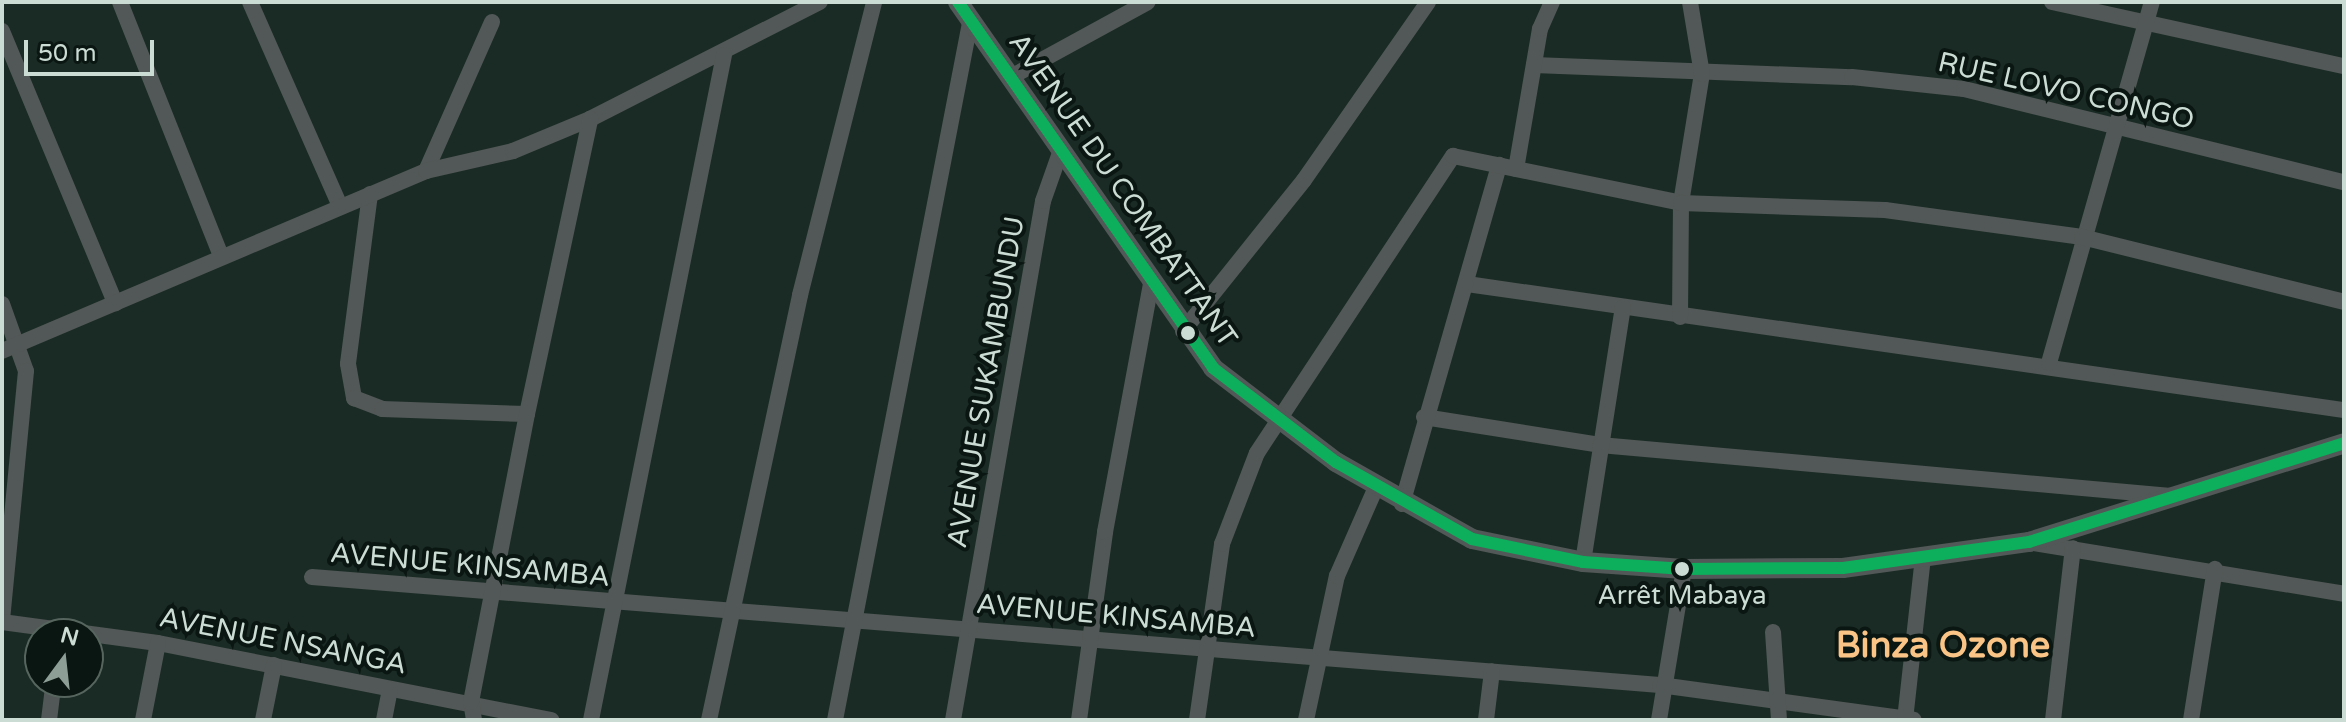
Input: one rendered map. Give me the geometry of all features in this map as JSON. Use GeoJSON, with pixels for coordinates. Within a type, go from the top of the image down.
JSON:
{"type":"FeatureCollection","features":[{"type":"Feature","properties":{"kind":"street"},"geometry":{"type":"LineString","coordinates":[[120,2],[221,256]]}},
{"type":"Feature","properties":{"kind":"street"},"geometry":{"type":"LineString","coordinates":[[250,2],[340,206]]}},
{"type":"Feature","properties":{"kind":"street"},"geometry":{"type":"LineString","coordinates":[[2,351],[426,171],[513,151],[590,119],[724,55],[820,2]]}},
{"type":"Feature","properties":{"kind":"street"},"geometry":{"type":"LineString","coordinates":[[709,720],[800,295],[874,2]]}},
{"type":"Feature","properties":{"kind":"street","name":"AVENUE DU COMBATTANT"},"geometry":{"type":"LineString","coordinates":[[958,2],[1183,331],[1213,368],[1376,487],[1402,504],[1472,539],[1583,562],[1684,569],[1843,568],[2029,542],[2344,443]]}},
{"type":"Feature","properties":{"kind":"street"},"geometry":{"type":"LineString","coordinates":[[1009,78],[1148,2]]}},
{"type":"Feature","properties":{"kind":"street"},"geometry":{"type":"LineString","coordinates":[[1183,331],[1304,180],[1428,2]]}},
{"type":"Feature","properties":{"kind":"street"},"geometry":{"type":"LineString","coordinates":[[1402,504],[1424,417],[1507,167],[1552,2]]}},
{"type":"Feature","properties":{"kind":"street"},"geometry":{"type":"LineString","coordinates":[[1680,317],[1681,203],[1702,74],[1690,2]]}},
{"type":"Feature","properties":{"kind":"street"},"geometry":{"type":"LineString","coordinates":[[2052,2],[2344,66]]}},
{"type":"Feature","properties":{"kind":"street"},"geometry":{"type":"LineString","coordinates":[[2049,363],[2082,237],[2119,130],[2152,2]]}},
{"type":"Feature","properties":{"kind":"street"},"geometry":{"type":"LineString","coordinates":[[426,171],[492,22]]}},
{"type":"Feature","properties":{"kind":"street"},"geometry":{"type":"LineString","coordinates":[[835,720],[850,620],[970,23]]}},
{"type":"Feature","properties":{"kind":"street"},"geometry":{"type":"LineString","coordinates":[[2,31],[115,303]]}},
{"type":"Feature","properties":{"kind":"street"},"geometry":{"type":"LineString","coordinates":[[591,720],[617,605],[724,55]]}},
{"type":"Feature","properties":{"kind":"street","name":"RUE LOVO CONGO"},"geometry":{"type":"LineString","coordinates":[[1534,65],[1702,74],[1852,77],[1964,89],[2119,130],[2344,182]]}},
{"type":"Feature","properties":{"kind":"street"},"geometry":{"type":"LineString","coordinates":[[474,720],[471,702],[527,414],[590,119]]}},
{"type":"Feature","properties":{"kind":"street","name":"AVENUE SUKAMBUNDU"},"geometry":{"type":"LineString","coordinates":[[953,720],[1043,201],[1061,150]]}},
{"type":"Feature","properties":{"kind":"street"},"geometry":{"type":"LineString","coordinates":[[1197,720],[1222,544],[1276,416],[1446,161],[1462,156],[1681,203],[1885,210],[2082,237],[2344,302]]}},
{"type":"Feature","properties":{"kind":"street"},"geometry":{"type":"LineString","coordinates":[[370,194],[348,364],[354,398],[382,409],[527,414]]}},
{"type":"Feature","properties":{"kind":"street"},"geometry":{"type":"LineString","coordinates":[[1079,720],[1088,642],[1151,284]]}},
{"type":"Feature","properties":{"kind":"street"},"geometry":{"type":"LineString","coordinates":[[1467,284],[1680,317],[2049,363],[2344,410]]}},
{"type":"Feature","properties":{"kind":"street"},"geometry":{"type":"LineString","coordinates":[[2,304],[20,345],[26,371],[2,621]]}},
{"type":"Feature","properties":{"kind":"street"},"geometry":{"type":"LineString","coordinates":[[1583,562],[1623,307]]}},
{"type":"Feature","properties":{"kind":"street"},"geometry":{"type":"LineString","coordinates":[[1424,417],[1600,445],[2180,497]]}},
{"type":"Feature","properties":{"kind":"street"},"geometry":{"type":"LineString","coordinates":[[1306,720],[1316,659],[1337,576],[1376,487]]}},
{"type":"Feature","properties":{"kind":"street"},"geometry":{"type":"LineString","coordinates":[[2029,542],[2215,569],[2344,594]]}},
{"type":"Feature","properties":{"kind":"street"},"geometry":{"type":"LineString","coordinates":[[2053,720],[2073,548]]}},
{"type":"Feature","properties":{"kind":"street"},"geometry":{"type":"LineString","coordinates":[[1908,720],[1923,557]]}},
{"type":"Feature","properties":{"kind":"street"},"geometry":{"type":"LineString","coordinates":[[1659,720],[1660,685],[1684,569]]}},
{"type":"Feature","properties":{"kind":"street"},"geometry":{"type":"LineString","coordinates":[[2191,720],[2215,569]]}},
{"type":"Feature","properties":{"kind":"street","name":"AVENUE KINSAMBA"},"geometry":{"type":"LineString","coordinates":[[312,577],[493,590],[617,605],[970,629],[1088,642],[1660,685],[1908,720]]}},
{"type":"Feature","properties":{"kind":"street","name":"AVENUE NSANGA"},"geometry":{"type":"LineString","coordinates":[[2,621],[24,625]]}},
{"type":"Feature","properties":{"kind":"street"},"geometry":{"type":"LineString","coordinates":[[1773,632],[1781,702],[1779,720]]}},
{"type":"Feature","properties":{"kind":"street","name":"AVENUE NSANGA"},"geometry":{"type":"LineString","coordinates":[[104,637],[158,643],[552,720]]}},
{"type":"Feature","properties":{"kind":"street"},"geometry":{"type":"LineString","coordinates":[[143,720],[158,643]]}},
{"type":"Feature","properties":{"kind":"street"},"geometry":{"type":"LineString","coordinates":[[263,720],[274,665]]}},
{"type":"Feature","properties":{"kind":"street"},"geometry":{"type":"LineString","coordinates":[[1486,720],[1492,671]]}},
{"type":"Feature","properties":{"kind":"street"},"geometry":{"type":"LineString","coordinates":[[384,720],[390,690]]}},
{"type":"Feature","properties":{"kind":"street"},"geometry":{"type":"LineString","coordinates":[[49,720],[52,698]]}},
{"type":"Feature","properties":{"kind":"transit line"},"geometry":{"type":"LineString","coordinates":[[958,2],[1213,368],[1336,462],[1472,539],[1583,562],[1684,569],[1843,568],[2029,542],[2344,443]]}},
{"type":"Feature","properties":{"kind":"place","name":"Arrêt Mabaya"},"geometry":{"type":"Point","coordinates":[1682,569]}},
{"type":"Feature","properties":{"kind":"district","name":"Binza Ozone"},"geometry":{"type":"Point","coordinates":[1943,646]}}]}
